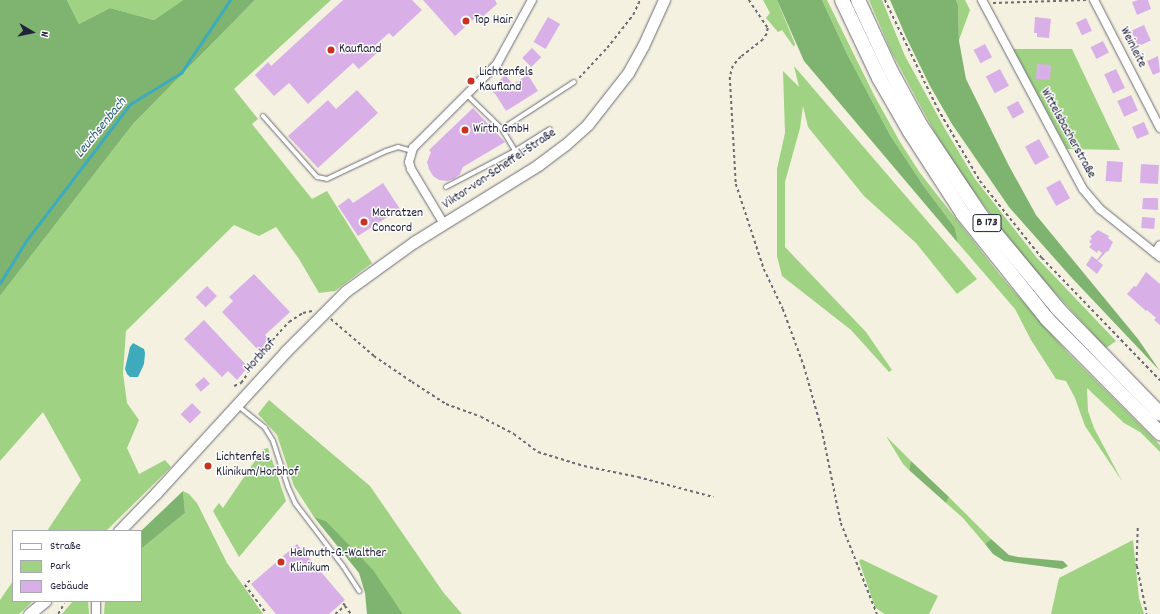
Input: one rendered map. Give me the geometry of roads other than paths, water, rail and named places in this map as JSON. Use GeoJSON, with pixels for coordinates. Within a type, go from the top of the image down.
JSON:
{"type":"FeatureCollection","features":[{"type":"Feature","properties":{"kind":"highway","name":"B 173"},"geometry":{"type":"LineString","coordinates":[[842,0],[883,85],[910,132],[963,214],[1048,319],[1160,433]]}},
{"type":"Feature","properties":{"kind":"highway","name":"B 173"},"geometry":{"type":"LineString","coordinates":[[858,0],[891,71],[921,126],[982,217],[1058,309],[1160,414]]}},
{"type":"Feature","properties":{"kind":"main road","name":"Viktor-von-Scheffel-Straße"},"geometry":{"type":"LineString","coordinates":[[444,224],[538,164],[565,145],[588,124],[628,73],[643,46],[664,0]]}},
{"type":"Feature","properties":{"kind":"main road","name":"Horbhof"},"geometry":{"type":"LineString","coordinates":[[120,530],[322,313],[361,278],[444,224]]}},
{"type":"Feature","properties":{"kind":"main road"},"geometry":{"type":"LineString","coordinates":[[29,614],[44,602]]}},
{"type":"Feature","properties":{"kind":"street"},"geometry":{"type":"LineString","coordinates":[[444,224],[411,169],[409,162],[412,151],[497,64],[532,0]]}},
{"type":"Feature","properties":{"kind":"street","name":"Weinleite"},"geometry":{"type":"LineString","coordinates":[[1094,0],[1160,128]]}},
{"type":"Feature","properties":{"kind":"street","name":"Wittelsbacherstraße"},"geometry":{"type":"LineString","coordinates":[[983,2],[1083,189],[1100,209],[1157,255]]}},
{"type":"Feature","properties":{"kind":"street"},"geometry":{"type":"LineString","coordinates":[[1157,255],[1160,245]]}},
{"type":"Feature","properties":{"kind":"street"},"geometry":{"type":"LineString","coordinates":[[96,602],[96,614]]}},
{"type":"Feature","properties":{"kind":"lane"},"geometry":{"type":"LineString","coordinates":[[502,129],[574,82]]}},
{"type":"Feature","properties":{"kind":"lane"},"geometry":{"type":"LineString","coordinates":[[467,95],[502,129],[515,151]]}},
{"type":"Feature","properties":{"kind":"lane"},"geometry":{"type":"LineString","coordinates":[[264,116],[317,177],[328,179],[386,150],[398,147],[412,151]]}},
{"type":"Feature","properties":{"kind":"lane"},"geometry":{"type":"LineString","coordinates":[[446,188],[515,151],[550,129]]}},
{"type":"Feature","properties":{"kind":"lane"},"geometry":{"type":"LineString","coordinates":[[236,405],[265,428],[273,441],[288,488],[295,503],[343,566],[359,591]]}},
{"type":"Feature","properties":{"kind":"water"},"geometry":{"type":"Polygon","coordinates":[[[133,343],[144,349],[145,353],[144,364],[138,377],[130,377],[125,369],[130,347],[133,343]]]}},
{"type":"Feature","properties":{"kind":"waterway","name":"Leuchsenbach"},"geometry":{"type":"LineString","coordinates":[[0,283],[26,241],[130,104],[181,73],[230,0]]}},
{"type":"Feature","properties":{"kind":"place","name":"Top Hair"},"geometry":{"type":"Point","coordinates":[466,21]}},
{"type":"Feature","properties":{"kind":"place","name":"Kaufland"},"geometry":{"type":"Point","coordinates":[331,50]}},
{"type":"Feature","properties":{"kind":"place","name":"Lichtenfels Kaufland"},"geometry":{"type":"Point","coordinates":[471,81]}},
{"type":"Feature","properties":{"kind":"place","name":"Wirth GmbH"},"geometry":{"type":"Point","coordinates":[465,130]}},
{"type":"Feature","properties":{"kind":"place","name":"Matratzen Concord"},"geometry":{"type":"Point","coordinates":[364,222]}},
{"type":"Feature","properties":{"kind":"place","name":"Lichtenfels Klinikum/Horbhof"},"geometry":{"type":"Point","coordinates":[208,466]}},
{"type":"Feature","properties":{"kind":"place","name":"Helmuth-G.-Walther Klinikum"},"geometry":{"type":"Point","coordinates":[281,562]}}]}
